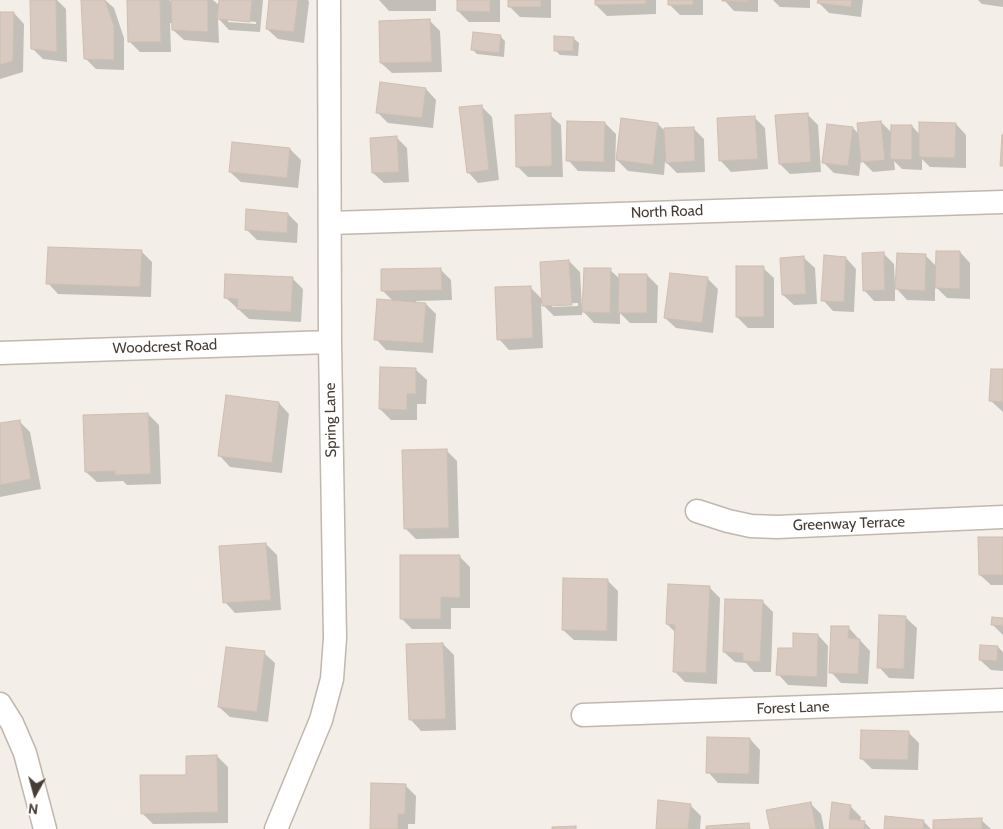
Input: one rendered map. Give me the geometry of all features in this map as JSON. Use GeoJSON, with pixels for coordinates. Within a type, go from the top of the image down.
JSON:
{"type":"FeatureCollection","features":[{"type":"Feature","properties":{"kind":"street","name":"Spring Lane"},"geometry":{"type":"LineString","coordinates":[[276,829],[322,720],[332,679],[335,638],[330,342],[329,0]]}},
{"type":"Feature","properties":{"kind":"street","name":"North Road"},"geometry":{"type":"LineString","coordinates":[[330,223],[1003,202]]}},
{"type":"Feature","properties":{"kind":"street","name":"Woodcrest Road"},"geometry":{"type":"LineString","coordinates":[[0,353],[330,342]]}},
{"type":"Feature","properties":{"kind":"street","name":"Greenway Terrace"},"geometry":{"type":"LineString","coordinates":[[697,511],[728,522],[751,526],[777,527],[1003,518]]}},
{"type":"Feature","properties":{"kind":"street","name":"Forest Lane"},"geometry":{"type":"LineString","coordinates":[[584,715],[1003,700]]}},
{"type":"Feature","properties":{"kind":"street"},"geometry":{"type":"LineString","coordinates":[[0,704],[12,723],[25,753],[45,829]]}},
{"type":"Feature","properties":{"kind":"building"},"geometry":{"type":"Polygon","coordinates":[[[30,0],[56,0],[57,52],[31,49],[30,0]]]}},
{"type":"Feature","properties":{"kind":"building"},"geometry":{"type":"Polygon","coordinates":[[[81,0],[105,0],[114,26],[114,60],[84,59],[81,0]]]}},
{"type":"Feature","properties":{"kind":"building"},"geometry":{"type":"Polygon","coordinates":[[[127,0],[160,0],[161,42],[128,42],[127,0]]]}},
{"type":"Feature","properties":{"kind":"building"},"geometry":{"type":"Polygon","coordinates":[[[171,0],[208,0],[208,32],[172,30],[171,0]]]}},
{"type":"Feature","properties":{"kind":"building"},"geometry":{"type":"Polygon","coordinates":[[[219,0],[252,0],[250,22],[217,19],[219,0]]]}},
{"type":"Feature","properties":{"kind":"building"},"geometry":{"type":"Polygon","coordinates":[[[269,0],[298,0],[294,32],[266,29],[269,0]]]}},
{"type":"Feature","properties":{"kind":"building"},"geometry":{"type":"Polygon","coordinates":[[[457,0],[490,0],[490,12],[457,11],[457,0]]]}},
{"type":"Feature","properties":{"kind":"building"},"geometry":{"type":"Polygon","coordinates":[[[508,0],[541,0],[541,7],[508,7],[508,0]]]}},
{"type":"Feature","properties":{"kind":"building"},"geometry":{"type":"Polygon","coordinates":[[[595,0],[646,0],[646,4],[595,5],[595,0]]]}},
{"type":"Feature","properties":{"kind":"building"},"geometry":{"type":"Polygon","coordinates":[[[668,0],[693,0],[693,5],[668,5],[668,0]]]}},
{"type":"Feature","properties":{"kind":"building"},"geometry":{"type":"Polygon","coordinates":[[[748,0],[748,2],[722,1],[748,0]]]}},
{"type":"Feature","properties":{"kind":"building"},"geometry":{"type":"Polygon","coordinates":[[[818,0],[852,0],[851,7],[817,3],[818,0]]]}},
{"type":"Feature","properties":{"kind":"building"},"geometry":{"type":"Polygon","coordinates":[[[0,12],[14,12],[13,61],[0,65],[0,12]]]}},
{"type":"Feature","properties":{"kind":"building"},"geometry":{"type":"Polygon","coordinates":[[[430,19],[432,62],[380,63],[379,21],[430,19]]]}},
{"type":"Feature","properties":{"kind":"building"},"geometry":{"type":"Polygon","coordinates":[[[473,32],[501,35],[499,53],[471,50],[473,32]]]}},
{"type":"Feature","properties":{"kind":"building"},"geometry":{"type":"Polygon","coordinates":[[[554,36],[574,37],[573,51],[554,51],[554,36]]]}},
{"type":"Feature","properties":{"kind":"building"},"geometry":{"type":"Polygon","coordinates":[[[380,82],[426,88],[422,118],[376,113],[380,82]]]}},
{"type":"Feature","properties":{"kind":"building"},"geometry":{"type":"Polygon","coordinates":[[[482,105],[489,170],[467,173],[459,107],[482,105]]]}},
{"type":"Feature","properties":{"kind":"building"},"geometry":{"type":"Polygon","coordinates":[[[551,113],[552,166],[516,167],[515,115],[551,113]]]}},
{"type":"Feature","properties":{"kind":"building"},"geometry":{"type":"Polygon","coordinates":[[[808,113],[811,162],[779,164],[775,115],[808,113]]]}},
{"type":"Feature","properties":{"kind":"building"},"geometry":{"type":"Polygon","coordinates":[[[755,116],[758,159],[719,161],[717,118],[755,116]]]}},
{"type":"Feature","properties":{"kind":"building"},"geometry":{"type":"Polygon","coordinates":[[[621,118],[658,123],[653,165],[616,160],[621,118]]]}},
{"type":"Feature","properties":{"kind":"building"},"geometry":{"type":"Polygon","coordinates":[[[567,121],[605,122],[604,162],[566,161],[567,121]]]}},
{"type":"Feature","properties":{"kind":"building"},"geometry":{"type":"Polygon","coordinates":[[[881,121],[885,160],[861,162],[857,123],[881,121]]]}},
{"type":"Feature","properties":{"kind":"building"},"geometry":{"type":"Polygon","coordinates":[[[919,122],[956,123],[955,158],[919,157],[919,122]]]}},
{"type":"Feature","properties":{"kind":"building"},"geometry":{"type":"Polygon","coordinates":[[[827,124],[853,127],[848,166],[822,163],[827,124]]]}},
{"type":"Feature","properties":{"kind":"building"},"geometry":{"type":"Polygon","coordinates":[[[891,125],[912,125],[912,160],[890,159],[891,125]]]}},
{"type":"Feature","properties":{"kind":"building"},"geometry":{"type":"Polygon","coordinates":[[[694,127],[695,161],[666,163],[664,128],[694,127]]]}},
{"type":"Feature","properties":{"kind":"building"},"geometry":{"type":"Polygon","coordinates":[[[1002,135],[1003,166],[1000,166],[1002,135]]]}},
{"type":"Feature","properties":{"kind":"building"},"geometry":{"type":"Polygon","coordinates":[[[397,136],[399,172],[372,173],[370,138],[397,136]]]}},
{"type":"Feature","properties":{"kind":"building"},"geometry":{"type":"Polygon","coordinates":[[[232,142],[290,148],[287,178],[229,172],[232,142]]]}},
{"type":"Feature","properties":{"kind":"building"},"geometry":{"type":"Polygon","coordinates":[[[246,209],[288,213],[287,233],[245,230],[246,209]]]}},
{"type":"Feature","properties":{"kind":"building"},"geometry":{"type":"Polygon","coordinates":[[[48,247],[142,250],[140,287],[46,284],[48,247]]]}},
{"type":"Feature","properties":{"kind":"building"},"geometry":{"type":"Polygon","coordinates":[[[936,251],[960,251],[960,289],[935,288],[936,251]]]}},
{"type":"Feature","properties":{"kind":"building"},"geometry":{"type":"Polygon","coordinates":[[[884,252],[885,290],[863,291],[862,253],[884,252]]]}},
{"type":"Feature","properties":{"kind":"building"},"geometry":{"type":"Polygon","coordinates":[[[897,253],[926,254],[925,291],[895,289],[897,253]]]}},
{"type":"Feature","properties":{"kind":"building"},"geometry":{"type":"Polygon","coordinates":[[[824,255],[846,257],[844,302],[821,301],[824,255]]]}},
{"type":"Feature","properties":{"kind":"building"},"geometry":{"type":"Polygon","coordinates":[[[804,256],[806,294],[782,295],[780,258],[804,256]]]}},
{"type":"Feature","properties":{"kind":"building"},"geometry":{"type":"Polygon","coordinates":[[[569,260],[572,305],[542,306],[540,262],[569,260]]]}},
{"type":"Feature","properties":{"kind":"building"},"geometry":{"type":"Polygon","coordinates":[[[736,266],[764,266],[764,317],[736,317],[736,266]]]}},
{"type":"Feature","properties":{"kind":"building"},"geometry":{"type":"Polygon","coordinates":[[[441,268],[442,290],[381,291],[381,269],[441,268]]]}},
{"type":"Feature","properties":{"kind":"building"},"geometry":{"type":"Polygon","coordinates":[[[584,268],[611,268],[610,313],[582,312],[584,268]]]}},
{"type":"Feature","properties":{"kind":"building"},"geometry":{"type":"Polygon","coordinates":[[[670,273],[708,277],[702,323],[664,318],[670,273]]]}},
{"type":"Feature","properties":{"kind":"building"},"geometry":{"type":"Polygon","coordinates":[[[225,274],[293,277],[291,312],[237,309],[238,299],[224,298],[225,274]]]}},
{"type":"Feature","properties":{"kind":"building"},"geometry":{"type":"Polygon","coordinates":[[[619,274],[647,274],[647,313],[618,313],[619,274]]]}},
{"type":"Feature","properties":{"kind":"building"},"geometry":{"type":"Polygon","coordinates":[[[531,286],[533,338],[497,340],[495,287],[531,286]]]}},
{"type":"Feature","properties":{"kind":"building"},"geometry":{"type":"Polygon","coordinates":[[[377,299],[426,303],[423,343],[374,340],[377,299]]]}},
{"type":"Feature","properties":{"kind":"building"},"geometry":{"type":"Polygon","coordinates":[[[380,367],[416,368],[416,394],[407,394],[407,410],[379,409],[380,367]]]}},
{"type":"Feature","properties":{"kind":"building"},"geometry":{"type":"Polygon","coordinates":[[[991,369],[1003,369],[1003,402],[989,401],[991,369]]]}},
{"type":"Feature","properties":{"kind":"building"},"geometry":{"type":"Polygon","coordinates":[[[226,395],[279,402],[272,463],[218,456],[226,395]]]}},
{"type":"Feature","properties":{"kind":"building"},"geometry":{"type":"Polygon","coordinates":[[[148,413],[151,474],[115,475],[115,471],[85,472],[83,415],[148,413]]]}},
{"type":"Feature","properties":{"kind":"building"},"geometry":{"type":"Polygon","coordinates":[[[20,420],[31,479],[0,485],[0,423],[20,420]]]}},
{"type":"Feature","properties":{"kind":"building"},"geometry":{"type":"Polygon","coordinates":[[[447,449],[449,528],[404,529],[402,450],[447,449]]]}},
{"type":"Feature","properties":{"kind":"building"},"geometry":{"type":"Polygon","coordinates":[[[978,537],[1003,537],[1003,575],[979,575],[978,537]]]}},
{"type":"Feature","properties":{"kind":"building"},"geometry":{"type":"Polygon","coordinates":[[[266,543],[271,600],[223,603],[219,546],[266,543]]]}},
{"type":"Feature","properties":{"kind":"building"},"geometry":{"type":"Polygon","coordinates":[[[400,555],[460,555],[460,598],[441,597],[441,619],[400,619],[400,555]]]}},
{"type":"Feature","properties":{"kind":"building"},"geometry":{"type":"Polygon","coordinates":[[[563,578],[608,579],[607,631],[562,630],[563,578]]]}},
{"type":"Feature","properties":{"kind":"building"},"geometry":{"type":"Polygon","coordinates":[[[668,584],[710,586],[706,673],[673,672],[675,625],[666,624],[668,584]]]}},
{"type":"Feature","properties":{"kind":"building"},"geometry":{"type":"Polygon","coordinates":[[[725,599],[763,600],[760,662],[743,661],[743,653],[723,652],[725,599]]]}},
{"type":"Feature","properties":{"kind":"building"},"geometry":{"type":"Polygon","coordinates":[[[879,615],[906,616],[904,669],[877,668],[879,615]]]}},
{"type":"Feature","properties":{"kind":"building"},"geometry":{"type":"Polygon","coordinates":[[[992,617],[1003,618],[1003,626],[991,625],[992,617]]]}},
{"type":"Feature","properties":{"kind":"building"},"geometry":{"type":"Polygon","coordinates":[[[831,626],[849,626],[848,638],[860,639],[858,674],[829,673],[831,626]]]}},
{"type":"Feature","properties":{"kind":"building"},"geometry":{"type":"Polygon","coordinates":[[[793,633],[818,634],[817,677],[776,675],[778,648],[793,648],[793,633]]]}},
{"type":"Feature","properties":{"kind":"building"},"geometry":{"type":"Polygon","coordinates":[[[443,643],[446,719],[409,720],[406,644],[443,643]]]}},
{"type":"Feature","properties":{"kind":"building"},"geometry":{"type":"Polygon","coordinates":[[[980,645],[998,646],[997,661],[979,660],[980,645]]]}},
{"type":"Feature","properties":{"kind":"building"},"geometry":{"type":"Polygon","coordinates":[[[226,647],[265,651],[257,712],[218,707],[226,647]]]}},
{"type":"Feature","properties":{"kind":"building"},"geometry":{"type":"Polygon","coordinates":[[[861,730],[909,731],[908,760],[860,759],[861,730]]]}},
{"type":"Feature","properties":{"kind":"building"},"geometry":{"type":"Polygon","coordinates":[[[707,737],[750,738],[749,774],[706,773],[707,737]]]}},
{"type":"Feature","properties":{"kind":"building"},"geometry":{"type":"Polygon","coordinates":[[[217,755],[218,812],[141,814],[140,775],[186,775],[186,756],[217,755]]]}},
{"type":"Feature","properties":{"kind":"building"},"geometry":{"type":"Polygon","coordinates":[[[371,783],[406,784],[405,814],[398,814],[398,829],[370,829],[371,783]]]}},
{"type":"Feature","properties":{"kind":"building"},"geometry":{"type":"Polygon","coordinates":[[[658,800],[691,804],[688,829],[656,829],[658,800]]]}},
{"type":"Feature","properties":{"kind":"building"},"geometry":{"type":"Polygon","coordinates":[[[811,802],[816,829],[770,829],[766,810],[811,802]]]}},
{"type":"Feature","properties":{"kind":"building"},"geometry":{"type":"Polygon","coordinates":[[[832,802],[851,805],[849,819],[865,821],[864,829],[829,829],[832,802]]]}},
{"type":"Feature","properties":{"kind":"building"},"geometry":{"type":"Polygon","coordinates":[[[885,816],[924,820],[923,829],[884,829],[885,816]]]}},
{"type":"Feature","properties":{"kind":"building"},"geometry":{"type":"Polygon","coordinates":[[[982,818],[982,829],[933,829],[933,820],[982,818]]]}},
{"type":"Feature","properties":{"kind":"building"},"geometry":{"type":"Polygon","coordinates":[[[749,823],[750,829],[706,829],[706,826],[749,823]]]}},
{"type":"Feature","properties":{"kind":"building"},"geometry":{"type":"Polygon","coordinates":[[[576,826],[576,829],[552,829],[552,827],[576,826]]]}}]}
